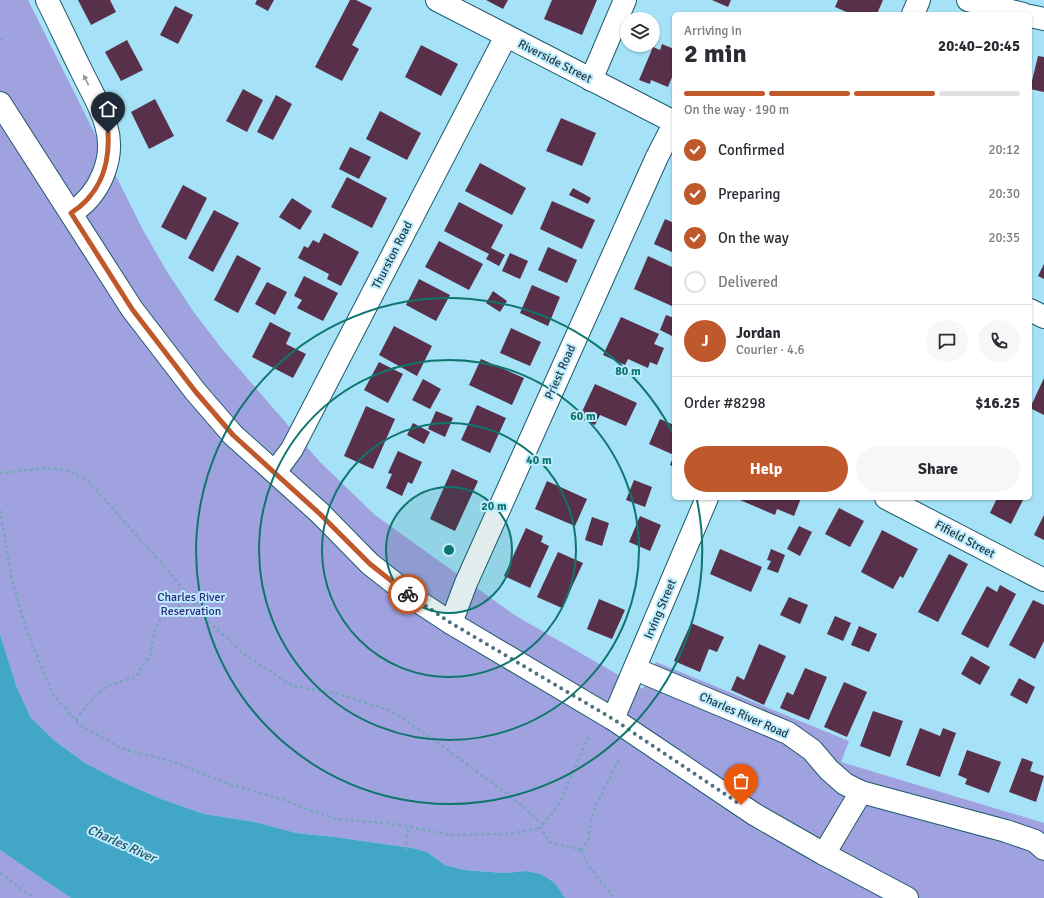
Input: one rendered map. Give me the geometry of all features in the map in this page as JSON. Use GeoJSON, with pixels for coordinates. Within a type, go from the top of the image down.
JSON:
{"type":"FeatureCollection","features":[{"type":"Feature","properties":{"kind":"street"},"geometry":{"type":"LineString","coordinates":[[47,0],[100,110],[108,133],[107,160],[98,186],[84,204],[71,213]]}},
{"type":"Feature","properties":{"kind":"street","name":"Riverside Street"},"geometry":{"type":"LineString","coordinates":[[437,0],[672,122]]}},
{"type":"Feature","properties":{"kind":"street"},"geometry":{"type":"LineString","coordinates":[[591,80],[625,0]]}},
{"type":"Feature","properties":{"kind":"street"},"geometry":{"type":"LineString","coordinates":[[914,12],[919,0]]}},
{"type":"Feature","properties":{"kind":"street"},"geometry":{"type":"LineString","coordinates":[[968,0],[1015,12]]}},
{"type":"Feature","properties":{"kind":"street"},"geometry":{"type":"LineString","coordinates":[[1032,16],[1044,19]]}},
{"type":"Feature","properties":{"kind":"street","name":"Thurston Road"},"geometry":{"type":"LineString","coordinates":[[275,472],[292,449],[506,36]]}},
{"type":"Feature","properties":{"kind":"street"},"geometry":{"type":"LineString","coordinates":[[0,103],[132,309],[195,391],[233,435],[275,472],[370,564],[416,600],[451,623],[613,719],[754,814],[824,854],[907,898]]}},
{"type":"Feature","properties":{"kind":"street","name":"Priest Road"},"geometry":{"type":"LineString","coordinates":[[451,623],[466,584],[657,157],[672,127]]}},
{"type":"Feature","properties":{"kind":"street"},"geometry":{"type":"LineString","coordinates":[[1032,311],[1044,317]]}},
{"type":"Feature","properties":{"kind":"street","name":"Irving Street"},"geometry":{"type":"LineString","coordinates":[[613,719],[706,500]]}},
{"type":"Feature","properties":{"kind":"street","name":"Fifield Street"},"geometry":{"type":"LineString","coordinates":[[890,500],[1044,580]]}},
{"type":"Feature","properties":{"kind":"street","name":"Charles River Road"},"geometry":{"type":"LineString","coordinates":[[635,669],[788,733],[812,750],[829,770],[845,784],[861,792],[1006,831],[1035,841],[1044,849]]}},
{"type":"Feature","properties":{"kind":"street"},"geometry":{"type":"LineString","coordinates":[[824,854],[861,792]]}},
{"type":"Feature","properties":{"kind":"path"},"geometry":{"type":"LineString","coordinates":[[0,473],[48,468],[69,470],[88,481],[208,621],[244,654],[293,686],[339,694],[392,711],[441,745],[519,803],[543,824]]}},
{"type":"Feature","properties":{"kind":"path"},"geometry":{"type":"LineString","coordinates":[[0,510],[12,580],[27,632],[53,695],[81,726],[123,748],[171,761],[226,783],[278,798],[332,818],[408,827],[452,835],[509,834],[540,828],[559,804],[588,737]]}},
{"type":"Feature","properties":{"kind":"path"},"geometry":{"type":"LineString","coordinates":[[76,720],[92,699],[107,686],[136,677],[150,655],[155,629],[162,616],[191,600]]}},
{"type":"Feature","properties":{"kind":"path"},"geometry":{"type":"LineString","coordinates":[[580,850],[588,840],[593,812],[620,757]]}},
{"type":"Feature","properties":{"kind":"path"},"geometry":{"type":"LineString","coordinates":[[406,850],[408,827]]}},
{"type":"Feature","properties":{"kind":"path"},"geometry":{"type":"LineString","coordinates":[[540,828],[550,842],[580,850],[589,866],[614,898]]}},
{"type":"Feature","properties":{"kind":"path"},"geometry":{"type":"LineString","coordinates":[[0,874],[34,898]]}},
{"type":"Feature","properties":{"kind":"green space","name":"Charles River Reservation"},"geometry":{"type":"Polygon","coordinates":[[[0,0],[28,0],[143,230],[166,270],[193,311],[222,349],[320,462],[375,515],[516,616],[643,689],[656,662],[849,741],[841,762],[1044,823],[1044,898],[565,898],[555,883],[541,874],[526,871],[504,873],[464,870],[445,865],[427,852],[412,848],[296,833],[255,822],[204,814],[161,799],[120,781],[85,763],[55,741],[31,718],[17,688],[0,634],[0,0]]]}},
{"type":"Feature","properties":{"kind":"green space"},"geometry":{"type":"Polygon","coordinates":[[[0,850],[71,898],[0,898],[0,850]]]}},
{"type":"Feature","properties":{"kind":"water","name":"Charles River"},"geometry":{"type":"Polygon","coordinates":[[[0,634],[17,688],[31,718],[55,741],[85,763],[120,781],[161,799],[204,814],[255,822],[296,833],[412,848],[427,852],[445,865],[464,870],[504,873],[526,871],[541,874],[555,883],[565,898],[71,898],[0,850],[0,634]]]}},
{"type":"Feature","properties":{"kind":"building"},"geometry":{"type":"Polygon","coordinates":[[[78,0],[110,0],[116,12],[91,25],[78,0]]]}},
{"type":"Feature","properties":{"kind":"building"},"geometry":{"type":"Polygon","coordinates":[[[257,0],[274,0],[268,11],[255,4],[257,0]]]}},
{"type":"Feature","properties":{"kind":"building"},"geometry":{"type":"Polygon","coordinates":[[[350,0],[356,0],[372,8],[352,45],[359,49],[342,81],[315,67],[350,0]]]}},
{"type":"Feature","properties":{"kind":"building"},"geometry":{"type":"Polygon","coordinates":[[[486,0],[508,0],[503,9],[486,0]]]}},
{"type":"Feature","properties":{"kind":"building"},"geometry":{"type":"Polygon","coordinates":[[[552,0],[597,0],[582,35],[544,19],[552,0]]]}},
{"type":"Feature","properties":{"kind":"building"},"geometry":{"type":"Polygon","coordinates":[[[712,0],[731,0],[728,7],[712,0]]]}},
{"type":"Feature","properties":{"kind":"building"},"geometry":{"type":"Polygon","coordinates":[[[838,0],[883,0],[878,12],[846,12],[835,7],[838,0]]]}},
{"type":"Feature","properties":{"kind":"building"},"geometry":{"type":"Polygon","coordinates":[[[175,6],[193,15],[178,44],[160,35],[175,6]]]}},
{"type":"Feature","properties":{"kind":"building"},"geometry":{"type":"Polygon","coordinates":[[[127,40],[143,70],[121,81],[105,52],[127,40]]]}},
{"type":"Feature","properties":{"kind":"building"},"geometry":{"type":"Polygon","coordinates":[[[662,44],[672,48],[672,77],[668,87],[651,80],[650,84],[639,80],[651,52],[660,52],[662,44]]]}},
{"type":"Feature","properties":{"kind":"building"},"geometry":{"type":"Polygon","coordinates":[[[421,45],[458,64],[441,96],[405,77],[421,45]]]}},
{"type":"Feature","properties":{"kind":"building"},"geometry":{"type":"Polygon","coordinates":[[[1038,56],[1044,57],[1044,92],[1032,89],[1032,81],[1038,56]]]}},
{"type":"Feature","properties":{"kind":"building"},"geometry":{"type":"Polygon","coordinates":[[[243,89],[263,100],[247,132],[226,121],[243,89]]]}},
{"type":"Feature","properties":{"kind":"building"},"geometry":{"type":"Polygon","coordinates":[[[276,95],[292,104],[273,140],[257,132],[276,95]]]}},
{"type":"Feature","properties":{"kind":"building"},"geometry":{"type":"Polygon","coordinates":[[[155,99],[174,136],[149,149],[131,112],[155,99]]]}},
{"type":"Feature","properties":{"kind":"building"},"geometry":{"type":"Polygon","coordinates":[[[380,111],[421,133],[407,160],[366,139],[380,111]]]}},
{"type":"Feature","properties":{"kind":"building"},"geometry":{"type":"Polygon","coordinates":[[[561,118],[596,133],[582,166],[546,151],[561,118]]]}},
{"type":"Feature","properties":{"kind":"building"},"geometry":{"type":"Polygon","coordinates":[[[350,147],[371,157],[359,179],[339,169],[350,147]]]}},
{"type":"Feature","properties":{"kind":"building"},"geometry":{"type":"Polygon","coordinates":[[[480,163],[526,188],[512,215],[465,191],[480,163]]]}},
{"type":"Feature","properties":{"kind":"building"},"geometry":{"type":"Polygon","coordinates":[[[347,177],[387,198],[372,228],[331,207],[347,177]]]}},
{"type":"Feature","properties":{"kind":"building"},"geometry":{"type":"Polygon","coordinates":[[[183,185],[207,198],[186,240],[161,227],[183,185]]]}},
{"type":"Feature","properties":{"kind":"building"},"geometry":{"type":"Polygon","coordinates":[[[573,188],[591,198],[588,204],[569,195],[573,188]]]}},
{"type":"Feature","properties":{"kind":"building"},"geometry":{"type":"Polygon","coordinates":[[[292,198],[312,211],[300,230],[279,217],[292,198]]]}},
{"type":"Feature","properties":{"kind":"building"},"geometry":{"type":"Polygon","coordinates":[[[552,201],[595,220],[582,249],[540,229],[552,201]]]}},
{"type":"Feature","properties":{"kind":"building"},"geometry":{"type":"Polygon","coordinates":[[[459,202],[503,225],[491,248],[505,255],[499,266],[486,259],[489,254],[444,231],[459,202]]]}},
{"type":"Feature","properties":{"kind":"building"},"geometry":{"type":"Polygon","coordinates":[[[214,210],[239,223],[213,272],[188,258],[214,210]]]}},
{"type":"Feature","properties":{"kind":"building"},"geometry":{"type":"Polygon","coordinates":[[[665,219],[672,222],[672,252],[654,244],[665,219]]]}},
{"type":"Feature","properties":{"kind":"building"},"geometry":{"type":"Polygon","coordinates":[[[324,233],[359,252],[341,286],[327,279],[329,274],[298,258],[304,246],[308,248],[313,240],[319,243],[324,233]]]}},
{"type":"Feature","properties":{"kind":"building"},"geometry":{"type":"Polygon","coordinates":[[[439,241],[483,264],[469,290],[425,267],[439,241]]]}},
{"type":"Feature","properties":{"kind":"building"},"geometry":{"type":"Polygon","coordinates":[[[548,247],[577,260],[567,283],[538,270],[548,247]]]}},
{"type":"Feature","properties":{"kind":"building"},"geometry":{"type":"Polygon","coordinates":[[[510,253],[528,261],[520,279],[502,271],[510,253]]]}},
{"type":"Feature","properties":{"kind":"building"},"geometry":{"type":"Polygon","coordinates":[[[237,255],[261,268],[238,313],[214,300],[237,255]]]}},
{"type":"Feature","properties":{"kind":"building"},"geometry":{"type":"Polygon","coordinates":[[[648,256],[672,267],[672,306],[634,289],[648,256]]]}},
{"type":"Feature","properties":{"kind":"building"},"geometry":{"type":"Polygon","coordinates":[[[1044,264],[1044,279],[1038,276],[1044,264]]]}},
{"type":"Feature","properties":{"kind":"building"},"geometry":{"type":"Polygon","coordinates":[[[304,276],[338,293],[323,321],[297,308],[302,300],[294,296],[304,276]]]}},
{"type":"Feature","properties":{"kind":"building"},"geometry":{"type":"Polygon","coordinates":[[[419,279],[450,295],[436,321],[406,305],[419,279]]]}},
{"type":"Feature","properties":{"kind":"building"},"geometry":{"type":"Polygon","coordinates":[[[267,282],[287,292],[275,315],[255,304],[267,282]]]}},
{"type":"Feature","properties":{"kind":"building"},"geometry":{"type":"Polygon","coordinates":[[[532,285],[560,297],[548,326],[520,313],[532,285]]]}},
{"type":"Feature","properties":{"kind":"building"},"geometry":{"type":"Polygon","coordinates":[[[493,291],[507,301],[500,312],[486,303],[493,291]]]}},
{"type":"Feature","properties":{"kind":"building"},"geometry":{"type":"Polygon","coordinates":[[[666,315],[672,317],[672,336],[660,330],[666,315]]]}},
{"type":"Feature","properties":{"kind":"building"},"geometry":{"type":"Polygon","coordinates":[[[621,317],[659,334],[654,344],[664,348],[657,365],[650,362],[648,368],[628,359],[625,365],[603,355],[621,317]]]}},
{"type":"Feature","properties":{"kind":"building"},"geometry":{"type":"Polygon","coordinates":[[[270,322],[291,333],[286,344],[306,354],[293,378],[252,357],[270,322]]]}},
{"type":"Feature","properties":{"kind":"building"},"geometry":{"type":"Polygon","coordinates":[[[394,326],[432,346],[417,376],[379,355],[394,326]]]}},
{"type":"Feature","properties":{"kind":"building"},"geometry":{"type":"Polygon","coordinates":[[[511,328],[541,342],[530,366],[500,353],[511,328]]]}},
{"type":"Feature","properties":{"kind":"building"},"geometry":{"type":"Polygon","coordinates":[[[481,359],[524,378],[512,405],[469,385],[481,359]]]}},
{"type":"Feature","properties":{"kind":"building"},"geometry":{"type":"Polygon","coordinates":[[[379,362],[403,374],[388,403],[364,390],[379,362]]]}},
{"type":"Feature","properties":{"kind":"building"},"geometry":{"type":"Polygon","coordinates":[[[1044,378],[1044,415],[1032,409],[1032,404],[1044,378]]]}},
{"type":"Feature","properties":{"kind":"building"},"geometry":{"type":"Polygon","coordinates":[[[423,379],[441,389],[430,409],[412,400],[423,379]]]}},
{"type":"Feature","properties":{"kind":"building"},"geometry":{"type":"Polygon","coordinates":[[[595,384],[637,403],[626,426],[600,415],[595,425],[579,418],[595,384]]]}},
{"type":"Feature","properties":{"kind":"building"},"geometry":{"type":"Polygon","coordinates":[[[477,405],[506,418],[490,453],[461,440],[477,405]]]}},
{"type":"Feature","properties":{"kind":"building"},"geometry":{"type":"Polygon","coordinates":[[[366,406],[395,419],[373,469],[344,456],[366,406]]]}},
{"type":"Feature","properties":{"kind":"building"},"geometry":{"type":"Polygon","coordinates":[[[436,411],[453,418],[445,437],[428,429],[436,411]]]}},
{"type":"Feature","properties":{"kind":"building"},"geometry":{"type":"Polygon","coordinates":[[[660,419],[672,424],[672,454],[649,444],[660,419]]]}},
{"type":"Feature","properties":{"kind":"building"},"geometry":{"type":"Polygon","coordinates":[[[413,423],[430,432],[424,444],[407,435],[413,423]]]}},
{"type":"Feature","properties":{"kind":"building"},"geometry":{"type":"Polygon","coordinates":[[[398,451],[422,462],[412,484],[408,482],[402,496],[386,488],[392,474],[388,473],[398,451]]]}},
{"type":"Feature","properties":{"kind":"building"},"geometry":{"type":"Polygon","coordinates":[[[452,469],[478,481],[455,531],[430,519],[452,469]]]}},
{"type":"Feature","properties":{"kind":"building"},"geometry":{"type":"Polygon","coordinates":[[[634,480],[652,487],[645,507],[626,500],[634,480]]]}},
{"type":"Feature","properties":{"kind":"building"},"geometry":{"type":"Polygon","coordinates":[[[547,481],[587,499],[575,526],[535,509],[547,481]]]}},
{"type":"Feature","properties":{"kind":"building"},"geometry":{"type":"Polygon","coordinates":[[[740,500],[800,500],[794,516],[777,509],[775,515],[740,500]]]}},
{"type":"Feature","properties":{"kind":"building"},"geometry":{"type":"Polygon","coordinates":[[[996,500],[1023,500],[1011,524],[990,513],[996,500]]]}},
{"type":"Feature","properties":{"kind":"building"},"geometry":{"type":"Polygon","coordinates":[[[839,508],[864,521],[850,547],[825,534],[839,508]]]}},
{"type":"Feature","properties":{"kind":"building"},"geometry":{"type":"Polygon","coordinates":[[[1044,515],[1044,540],[1034,535],[1044,515]]]}},
{"type":"Feature","properties":{"kind":"building"},"geometry":{"type":"Polygon","coordinates":[[[640,516],[661,525],[650,551],[629,542],[640,516]]]}},
{"type":"Feature","properties":{"kind":"building"},"geometry":{"type":"Polygon","coordinates":[[[592,517],[609,523],[602,546],[585,540],[592,517]]]}},
{"type":"Feature","properties":{"kind":"building"},"geometry":{"type":"Polygon","coordinates":[[[799,526],[812,532],[800,556],[787,549],[799,526]]]}},
{"type":"Feature","properties":{"kind":"building"},"geometry":{"type":"Polygon","coordinates":[[[526,528],[543,536],[541,542],[549,546],[530,588],[504,576],[526,528]]]}},
{"type":"Feature","properties":{"kind":"building"},"geometry":{"type":"Polygon","coordinates":[[[882,530],[918,549],[903,578],[900,576],[893,589],[861,572],[882,530]]]}},
{"type":"Feature","properties":{"kind":"building"},"geometry":{"type":"Polygon","coordinates":[[[720,549],[762,567],[751,592],[710,574],[720,549]]]}},
{"type":"Feature","properties":{"kind":"building"},"geometry":{"type":"Polygon","coordinates":[[[771,549],[785,555],[778,573],[767,569],[771,561],[767,560],[771,549]]]}},
{"type":"Feature","properties":{"kind":"building"},"geometry":{"type":"Polygon","coordinates":[[[558,552],[583,563],[562,608],[537,597],[558,552]]]}},
{"type":"Feature","properties":{"kind":"building"},"geometry":{"type":"Polygon","coordinates":[[[949,554],[968,564],[938,622],[918,612],[949,554]]]}},
{"type":"Feature","properties":{"kind":"building"},"geometry":{"type":"Polygon","coordinates":[[[1000,585],[1016,594],[988,648],[961,634],[987,586],[997,592],[1000,585]]]}},
{"type":"Feature","properties":{"kind":"building"},"geometry":{"type":"Polygon","coordinates":[[[789,597],[808,605],[800,624],[780,615],[789,597]]]}},
{"type":"Feature","properties":{"kind":"building"},"geometry":{"type":"Polygon","coordinates":[[[599,599],[625,610],[612,639],[587,629],[599,599]]]}},
{"type":"Feature","properties":{"kind":"building"},"geometry":{"type":"Polygon","coordinates":[[[1033,600],[1044,605],[1044,641],[1035,659],[1009,645],[1033,600]]]}},
{"type":"Feature","properties":{"kind":"building"},"geometry":{"type":"Polygon","coordinates":[[[835,616],[851,623],[843,641],[827,634],[835,616]]]}},
{"type":"Feature","properties":{"kind":"building"},"geometry":{"type":"Polygon","coordinates":[[[691,623],[724,637],[717,652],[709,649],[700,672],[674,661],[691,623]]]}},
{"type":"Feature","properties":{"kind":"building"},"geometry":{"type":"Polygon","coordinates":[[[859,626],[877,634],[869,652],[851,645],[859,626]]]}},
{"type":"Feature","properties":{"kind":"building"},"geometry":{"type":"Polygon","coordinates":[[[759,644],[786,656],[764,705],[731,690],[737,676],[744,680],[759,644]]]}},
{"type":"Feature","properties":{"kind":"building"},"geometry":{"type":"Polygon","coordinates":[[[971,656],[990,667],[980,685],[961,674],[971,656]]]}},
{"type":"Feature","properties":{"kind":"building"},"geometry":{"type":"Polygon","coordinates":[[[805,668],[827,677],[809,720],[780,708],[787,692],[793,695],[805,668]]]}},
{"type":"Feature","properties":{"kind":"building"},"geometry":{"type":"Polygon","coordinates":[[[1019,678],[1035,687],[1027,704],[1010,695],[1019,678]]]}},
{"type":"Feature","properties":{"kind":"building"},"geometry":{"type":"Polygon","coordinates":[[[844,682],[867,692],[847,737],[824,727],[844,682]]]}},
{"type":"Feature","properties":{"kind":"building"},"geometry":{"type":"Polygon","coordinates":[[[873,711],[903,721],[890,757],[860,746],[873,711]]]}},
{"type":"Feature","properties":{"kind":"building"},"geometry":{"type":"Polygon","coordinates":[[[920,728],[940,736],[943,728],[956,733],[940,777],[906,765],[920,728]]]}},
{"type":"Feature","properties":{"kind":"building"},"geometry":{"type":"Polygon","coordinates":[[[967,750],[1001,762],[989,793],[965,784],[967,779],[958,775],[967,750]]]}},
{"type":"Feature","properties":{"kind":"building"},"geometry":{"type":"Polygon","coordinates":[[[1022,758],[1033,762],[1030,771],[1044,776],[1036,802],[1009,792],[1022,758]]]}},
{"type":"Feature","properties":{"kind":"way so far"},"geometry":{"type":"LineString","coordinates":[[408,594],[451,623],[613,719],[741,805]]}},
{"type":"Feature","properties":{"kind":"route"},"geometry":{"type":"LineString","coordinates":[[108,133],[109,142],[107,160],[98,186],[84,204],[71,213],[132,309],[195,391],[233,435],[320,514],[370,564],[408,594]]}}]}
